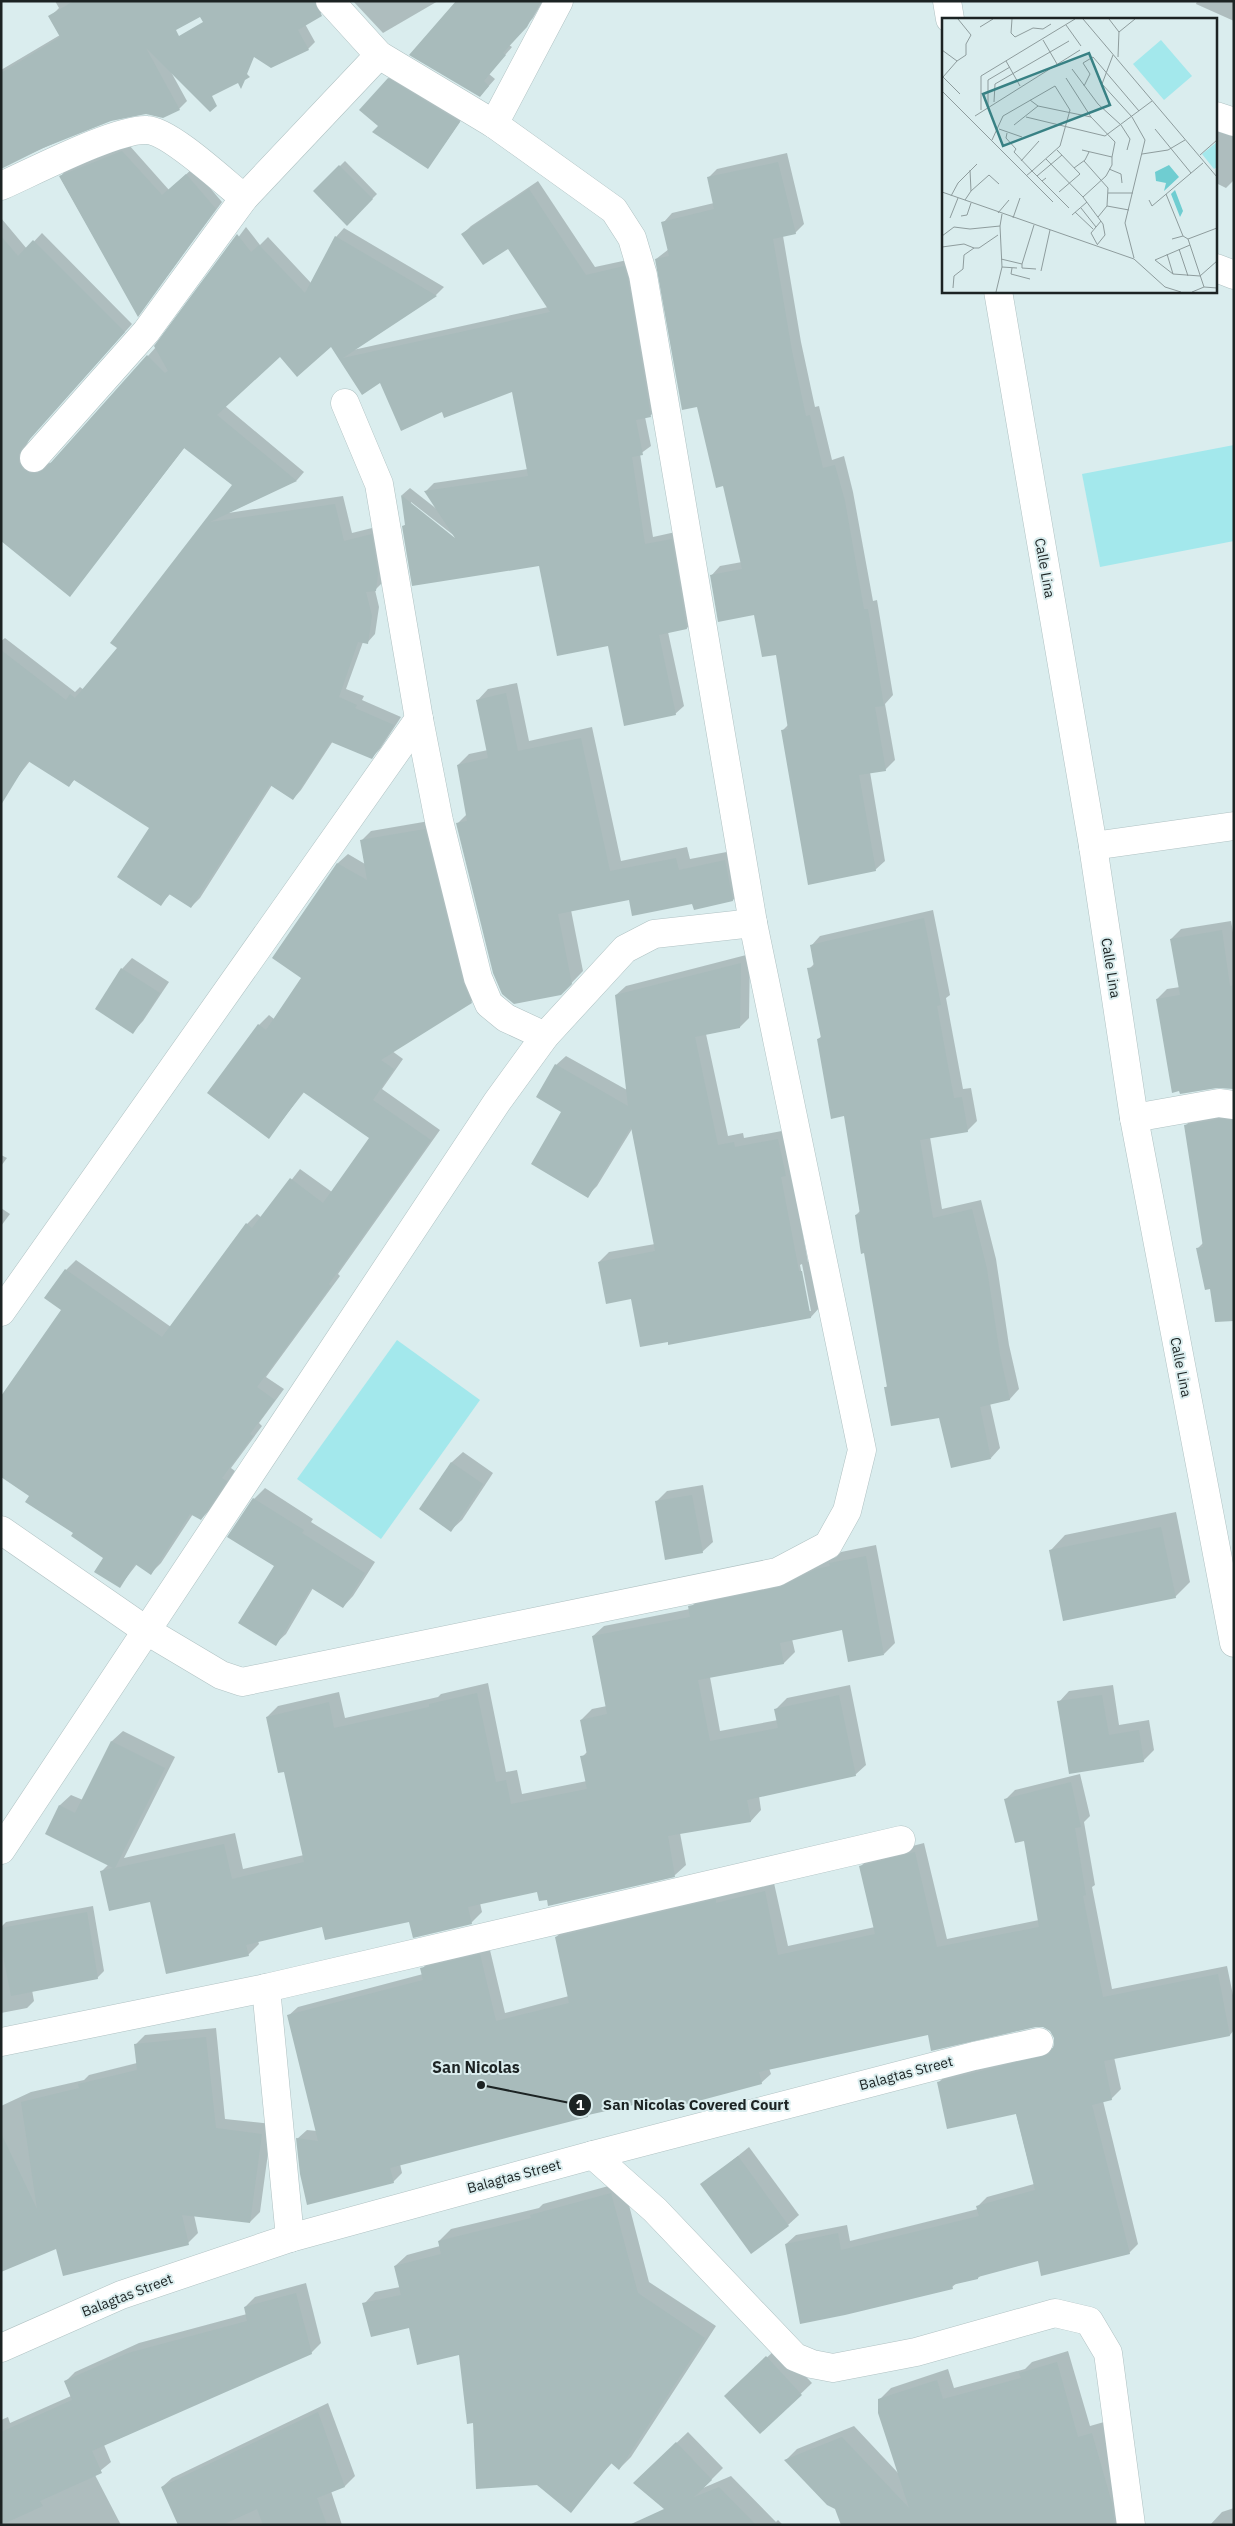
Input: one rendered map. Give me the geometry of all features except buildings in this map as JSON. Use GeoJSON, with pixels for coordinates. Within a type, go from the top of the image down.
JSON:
{"type":"FeatureCollection","features":[{"type":"Feature","properties":{"kind":"street"},"geometry":{"type":"LineString","coordinates":[[1,1530],[146,1631],[221,1675],[242,1682],[776,1572],[828,1545],[847,1511],[862,1450],[753,923],[643,275],[632,238],[614,210],[494,124],[379,55],[330,1]]}},
{"type":"Feature","properties":{"kind":"street"},"geometry":{"type":"LineString","coordinates":[[494,124],[559,1]]}},
{"type":"Feature","properties":{"kind":"street"},"geometry":{"type":"LineString","coordinates":[[34,458],[146,332],[244,198],[379,55]]}},
{"type":"Feature","properties":{"kind":"street"},"geometry":{"type":"LineString","coordinates":[[1218,117],[1234,122]]}},
{"type":"Feature","properties":{"kind":"street"},"geometry":{"type":"LineString","coordinates":[[1,186],[121,133],[148,130],[168,137],[244,198]]}},
{"type":"Feature","properties":{"kind":"street"},"geometry":{"type":"LineString","coordinates":[[1218,269],[1234,275]]}},
{"type":"Feature","properties":{"kind":"street","name":"Calle Lina"},"geometry":{"type":"LineString","coordinates":[[998,292],[1093,846],[1134,1118],[1234,1643]]}},
{"type":"Feature","properties":{"kind":"street"},"geometry":{"type":"LineString","coordinates":[[345,403],[378,484],[419,719],[439,821],[478,978],[489,1004],[506,1018],[545,1036]]}},
{"type":"Feature","properties":{"kind":"street"},"geometry":{"type":"LineString","coordinates":[[1,1312],[419,719]]}},
{"type":"Feature","properties":{"kind":"street"},"geometry":{"type":"LineString","coordinates":[[1093,846],[1234,826]]}},
{"type":"Feature","properties":{"kind":"street"},"geometry":{"type":"LineString","coordinates":[[1,1850],[497,1102],[545,1036],[625,949],[654,934],[753,923]]}},
{"type":"Feature","properties":{"kind":"street"},"geometry":{"type":"LineString","coordinates":[[1134,1118],[1219,1103],[1234,1105]]}},
{"type":"Feature","properties":{"kind":"street"},"geometry":{"type":"LineString","coordinates":[[1,2042],[266,1988],[901,1840]]}},
{"type":"Feature","properties":{"kind":"street"},"geometry":{"type":"LineString","coordinates":[[266,1988],[290,2238]]}},
{"type":"Feature","properties":{"kind":"street","name":"Balagtas Street"},"geometry":{"type":"LineString","coordinates":[[1,2348],[122,2295],[290,2238],[593,2155],[974,2056],[1039,2042]]}},
{"type":"Feature","properties":{"kind":"street"},"geometry":{"type":"LineString","coordinates":[[593,2155],[655,2210],[795,2357],[812,2364],[833,2368],[916,2352],[1055,2313],[1089,2320],[1108,2354],[1131,2525]]}},
{"type":"Feature","properties":{"kind":"shaded area"},"geometry":{"type":"Polygon","coordinates":[[[1234,445],[1234,541],[1100,567],[1082,474],[1234,445]]]}},
{"type":"Feature","properties":{"kind":"shaded area"},"geometry":{"type":"Polygon","coordinates":[[[397,1340],[480,1400],[381,1539],[297,1479],[397,1340]]]}},
{"type":"Feature","properties":{"kind":"place","name":"San Nicolas Covered Court"},"geometry":{"type":"Point","coordinates":[481,2085]}},
{"type":"Feature","properties":{"kind":"district","name":"San Nicolas"},"geometry":{"type":"Point","coordinates":[476,2067]}}]}
